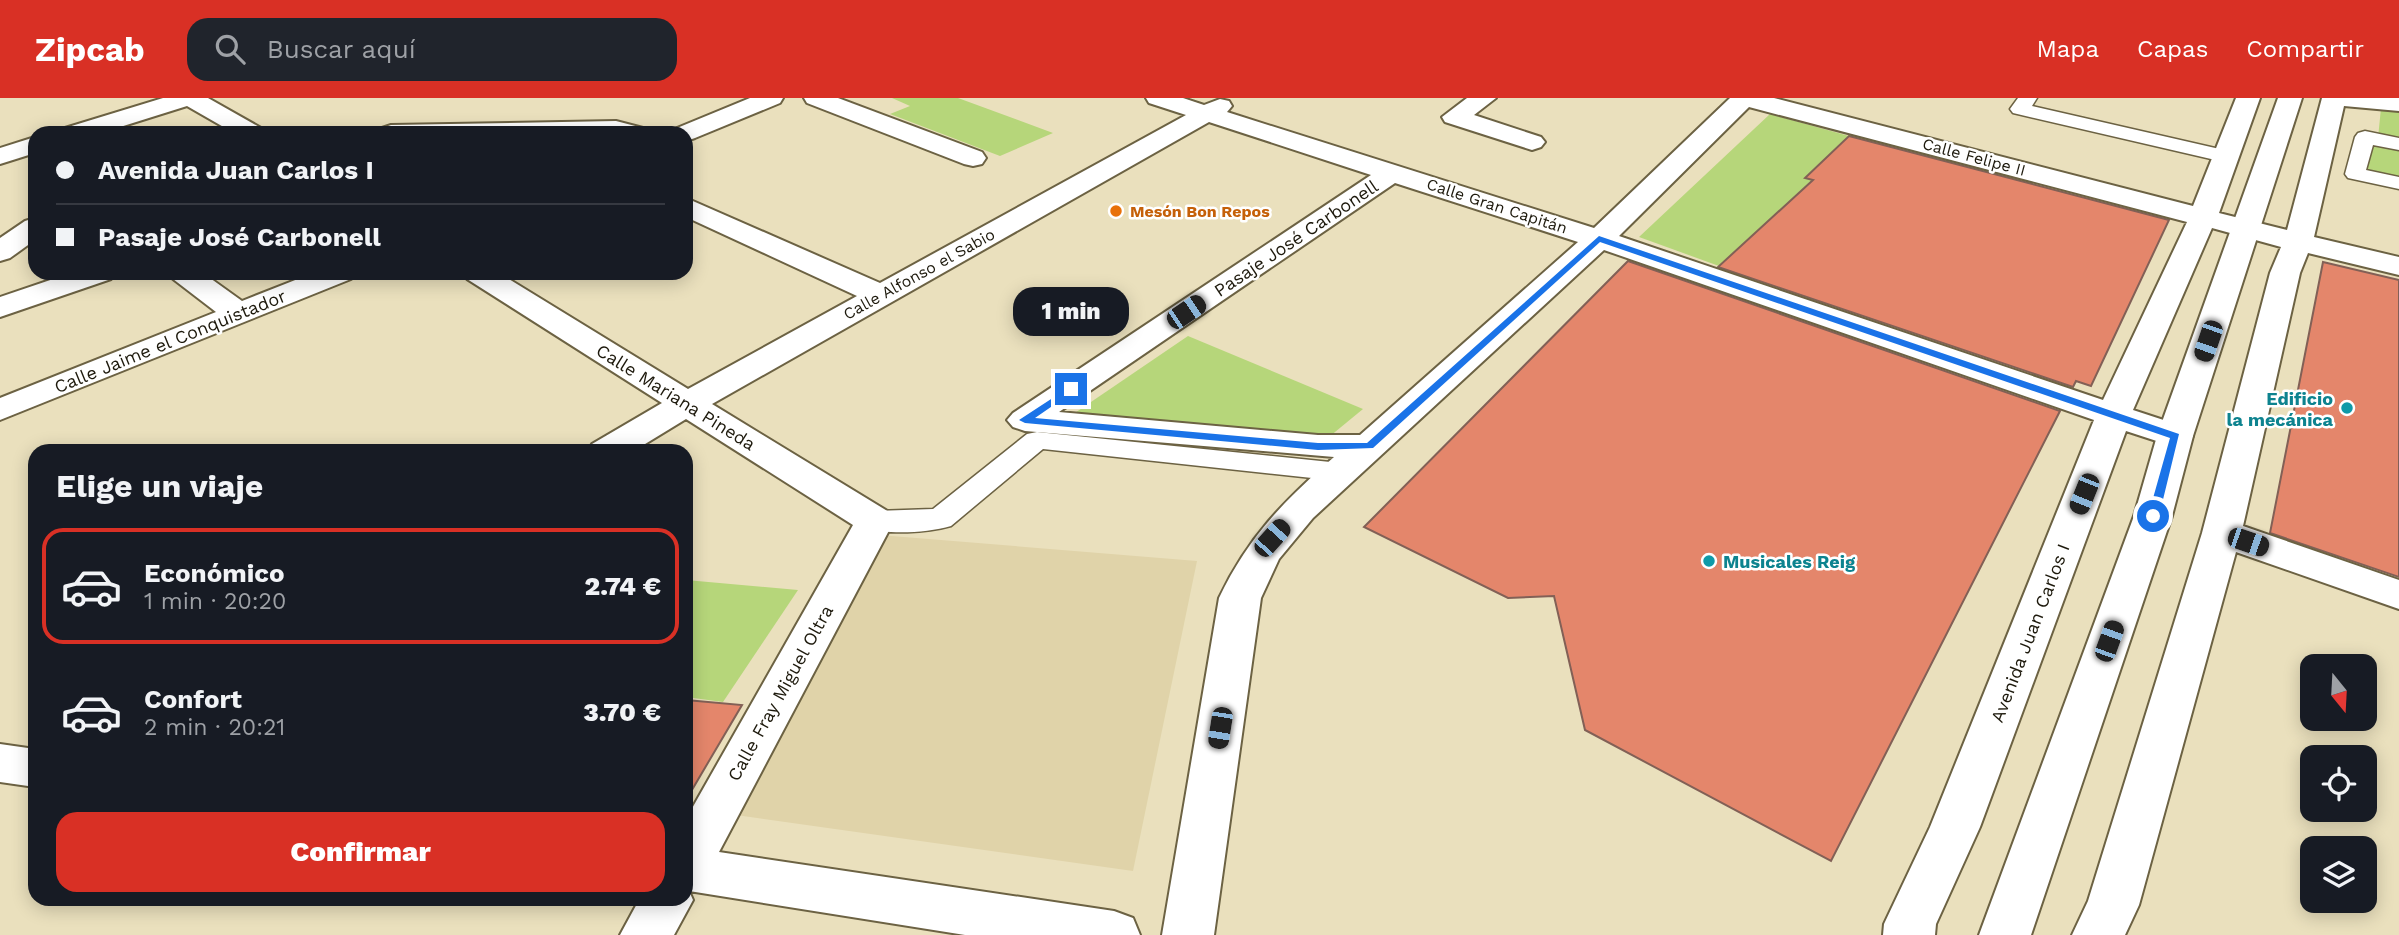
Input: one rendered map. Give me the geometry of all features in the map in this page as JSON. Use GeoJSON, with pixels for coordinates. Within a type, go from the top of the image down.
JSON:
{"type":"FeatureCollection","features":[{"type":"Feature","properties":{"kind":"street"},"geometry":{"type":"LineString","coordinates":[[97,126],[189,98],[239,126]]}},
{"type":"Feature","properties":{"kind":"street"},"geometry":{"type":"LineString","coordinates":[[693,130],[771,98]]}},
{"type":"Feature","properties":{"kind":"street"},"geometry":{"type":"LineString","coordinates":[[816,98],[973,158]]}},
{"type":"Feature","properties":{"kind":"street","name":"Calle Gran Capitán"},"geometry":{"type":"LineString","coordinates":[[1157,98],[1599,239],[2175,436]]}},
{"type":"Feature","properties":{"kind":"street","name":"Calle Alfonso el Sabio"},"geometry":{"type":"LineString","coordinates":[[618,444],[685,404],[1234,98]]}},
{"type":"Feature","properties":{"kind":"street"},"geometry":{"type":"LineString","coordinates":[[1484,98],[1454,117],[1532,142]]}},
{"type":"Feature","properties":{"kind":"street"},"geometry":{"type":"LineString","coordinates":[[1188,935],[1240,598],[1256,561],[1272,538],[1299,509],[1599,239],[1744,98]]}},
{"type":"Feature","properties":{"kind":"street","name":"Calle Felipe II"},"geometry":{"type":"LineString","coordinates":[[1744,98],[2298,242],[2399,265]]}},
{"type":"Feature","properties":{"kind":"street"},"geometry":{"type":"LineString","coordinates":[[2028,98],[2020,109],[2224,156]]}},
{"type":"Feature","properties":{"kind":"street","name":"Avenida Juan Carlos I"},"geometry":{"type":"LineString","coordinates":[[1909,935],[1910,925],[1955,827],[2107,437],[2113,415],[2203,217],[2248,98]]}},
{"type":"Feature","properties":{"kind":"street"},"geometry":{"type":"LineString","coordinates":[[2005,935],[2153,516],[2175,436],[2248,229],[2290,98]]}},
{"type":"Feature","properties":{"kind":"street"},"geometry":{"type":"LineString","coordinates":[[2098,935],[2113,905],[2222,533],[2285,273],[2298,242],[2336,98],[2399,104]]}},
{"type":"Feature","properties":{"kind":"street"},"geometry":{"type":"LineString","coordinates":[[2399,144],[2365,137],[2355,174],[2399,183]]}},
{"type":"Feature","properties":{"kind":"street"},"geometry":{"type":"LineString","coordinates":[[0,156],[28,147]]}},
{"type":"Feature","properties":{"kind":"street","name":"Pasaje José Carbonell"},"geometry":{"type":"LineString","coordinates":[[1369,446],[1318,446],[1025,420],[1393,172]]}},
{"type":"Feature","properties":{"kind":"street"},"geometry":{"type":"LineString","coordinates":[[693,209],[880,295]]}},
{"type":"Feature","properties":{"kind":"street"},"geometry":{"type":"LineString","coordinates":[[0,222],[28,213]]}},
{"type":"Feature","properties":{"kind":"street"},"geometry":{"type":"LineString","coordinates":[[0,251],[28,232]]}},
{"type":"Feature","properties":{"kind":"street"},"geometry":{"type":"LineString","coordinates":[[0,308],[80,280]]}},
{"type":"Feature","properties":{"kind":"street"},"geometry":{"type":"LineString","coordinates":[[193,280],[238,313]]}},
{"type":"Feature","properties":{"kind":"street","name":"Calle Jaime el Conquistador"},"geometry":{"type":"LineString","coordinates":[[0,410],[322,280]]}},
{"type":"Feature","properties":{"kind":"street","name":"Calle Mariana Pineda"},"geometry":{"type":"LineString","coordinates":[[489,280],[874,521]]}},
{"type":"Feature","properties":{"kind":"street"},"geometry":{"type":"LineString","coordinates":[[874,521],[940,519],[1037,440],[1340,472]]}},
{"type":"Feature","properties":{"kind":"street","name":"Calle Fray Miguel Oltra"},"geometry":{"type":"LineString","coordinates":[[693,855],[874,521]]}},
{"type":"Feature","properties":{"kind":"street"},"geometry":{"type":"LineString","coordinates":[[2222,533],[2399,595]]}},
{"type":"Feature","properties":{"kind":"street"},"geometry":{"type":"LineString","coordinates":[[0,763],[28,767]]}},
{"type":"Feature","properties":{"kind":"street"},"geometry":{"type":"LineString","coordinates":[[693,869],[1114,935]]}},
{"type":"Feature","properties":{"kind":"street"},"geometry":{"type":"LineString","coordinates":[[646,935],[663,906]]}},
{"type":"Feature","properties":{"kind":"shaded area"},"geometry":{"type":"Polygon","coordinates":[[[867,534],[1197,561],[1133,871],[715,812],[867,534]]]}},
{"type":"Feature","properties":{"kind":"green space"},"geometry":{"type":"Polygon","coordinates":[[[892,98],[958,98],[1053,133],[1000,156],[890,114],[910,106],[892,98]]]}},
{"type":"Feature","properties":{"kind":"green space"},"geometry":{"type":"Polygon","coordinates":[[[2381,108],[2399,111],[2399,142],[2378,138],[2381,108]]]}},
{"type":"Feature","properties":{"kind":"green space"},"geometry":{"type":"Polygon","coordinates":[[[1770,114],[1849,136],[1805,178],[1975,227],[1938,272],[1769,220],[1719,266],[1639,237],[1770,114]]]}},
{"type":"Feature","properties":{"kind":"green space"},"geometry":{"type":"Polygon","coordinates":[[[2364,140],[2399,147],[2399,183],[2355,174],[2364,140]]]}},
{"type":"Feature","properties":{"kind":"green space"},"geometry":{"type":"Polygon","coordinates":[[[1188,336],[1363,409],[1318,446],[1066,419],[1188,336]]]}},
{"type":"Feature","properties":{"kind":"green space"},"geometry":{"type":"Polygon","coordinates":[[[693,581],[798,590],[723,702],[693,698],[693,581]]]}},
{"type":"Feature","properties":{"kind":"building"},"geometry":{"type":"Polygon","coordinates":[[[1849,136],[2169,220],[2091,386],[2076,381],[2073,387],[1718,267],[1813,180],[1805,178],[1849,136]]]}},
{"type":"Feature","properties":{"kind":"building","name":"Musicales Reig"},"geometry":{"type":"Polygon","coordinates":[[[1628,261],[2060,411],[1831,861],[1585,730],[1554,596],[1508,598],[1364,527],[1628,261]]]}},
{"type":"Feature","properties":{"kind":"building","name":"Edificio la mecánica"},"geometry":{"type":"Polygon","coordinates":[[[2323,262],[2399,280],[2399,577],[2270,533],[2323,262]]]}},
{"type":"Feature","properties":{"kind":"building"},"geometry":{"type":"Polygon","coordinates":[[[693,701],[742,705],[693,788],[693,701]]]}},
{"type":"Feature","properties":{"kind":"place","name":"Mesón Bon Repos"},"geometry":{"type":"Point","coordinates":[1116,211]}},
{"type":"Feature","properties":{"kind":"place","name":"Edificio la mecánica"},"geometry":{"type":"Point","coordinates":[2347,408]}},
{"type":"Feature","properties":{"kind":"place","name":"Musicales Reig"},"geometry":{"type":"Point","coordinates":[1709,561]}},
{"type":"Feature","properties":{"kind":"route"},"geometry":{"type":"LineString","coordinates":[[1071,389],[1025,420],[1318,446],[1369,446],[1599,239],[2175,436],[2153,516]]}}]}
